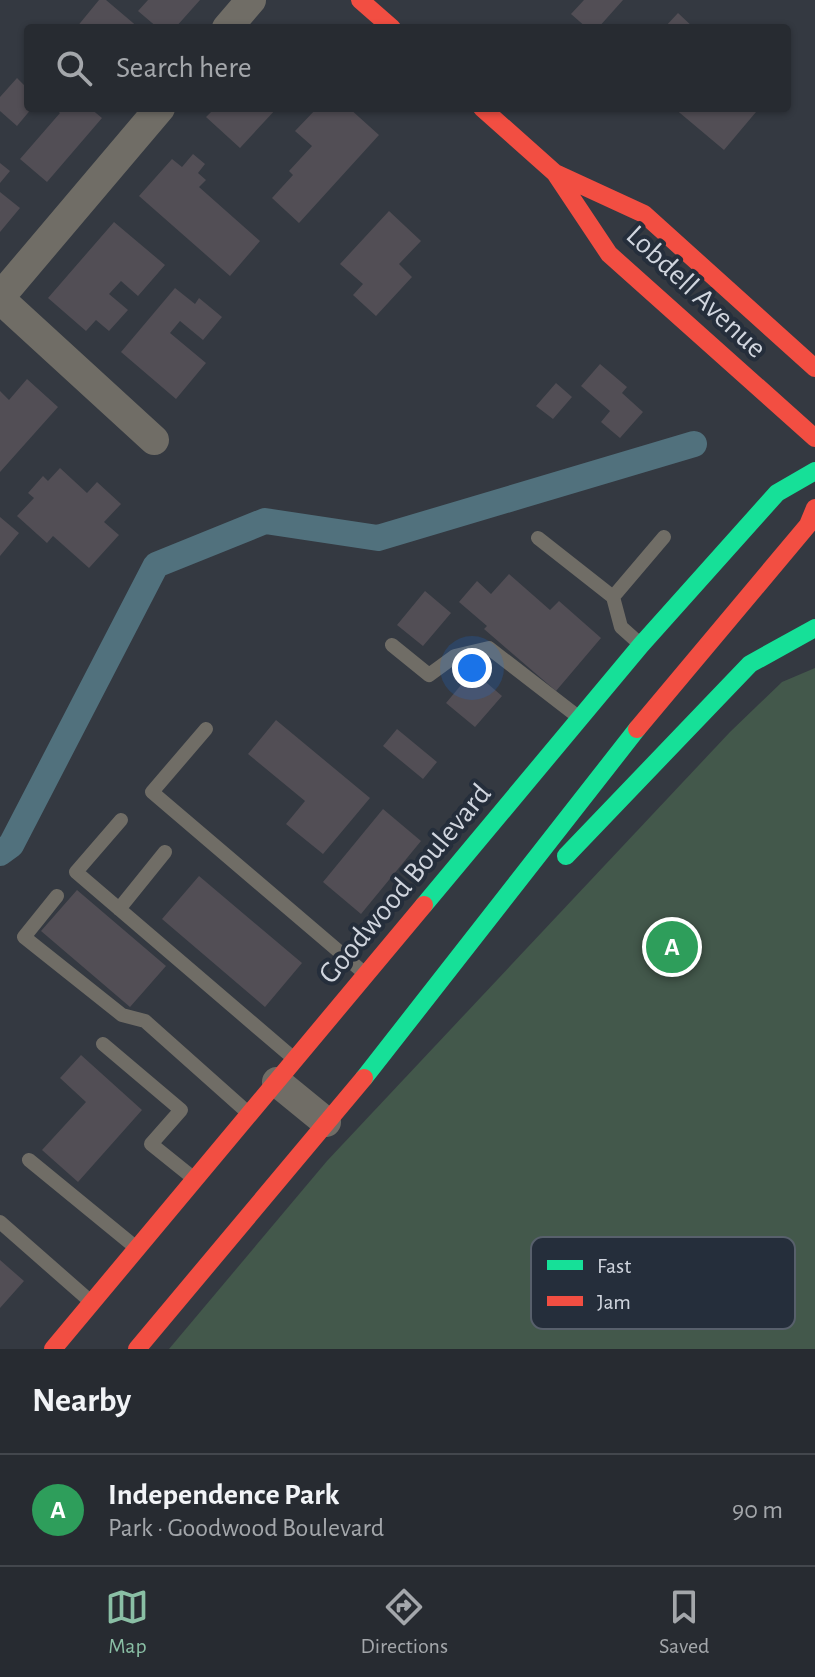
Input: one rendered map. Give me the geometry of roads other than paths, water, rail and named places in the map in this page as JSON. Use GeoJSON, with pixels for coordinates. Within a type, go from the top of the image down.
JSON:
{"type":"FeatureCollection","features":[{"type":"Feature","properties":{"kind":"main road"},"geometry":{"type":"LineString","coordinates":[[360,0],[387,24]]}},
{"type":"Feature","properties":{"kind":"main road","name":"Lobdell Avenue"},"geometry":{"type":"LineString","coordinates":[[486,112],[555,173],[609,254],[815,438]]}},
{"type":"Feature","properties":{"kind":"main road","name":"Lobdell Avenue"},"geometry":{"type":"LineString","coordinates":[[555,173],[644,214],[815,368]]}},
{"type":"Feature","properties":{"kind":"main road","name":"Goodwood Boulevard"},"geometry":{"type":"LineString","coordinates":[[53,1349],[641,645],[777,493],[815,471]]}},
{"type":"Feature","properties":{"kind":"main road"},"geometry":{"type":"LineString","coordinates":[[394,1042],[600,773],[808,525],[815,508]]}},
{"type":"Feature","properties":{"kind":"main road"},"geometry":{"type":"LineString","coordinates":[[551,872],[750,664],[815,628]]}},
{"type":"Feature","properties":{"kind":"main road"},"geometry":{"type":"LineString","coordinates":[[600,773],[648,680],[641,645]]}},
{"type":"Feature","properties":{"kind":"main road"},"geometry":{"type":"LineString","coordinates":[[137,1349],[394,1042],[530,895]]}},
{"type":"Feature","properties":{"kind":"street"},"geometry":{"type":"LineString","coordinates":[[230,24],[251,0]]}},
{"type":"Feature","properties":{"kind":"street"},"geometry":{"type":"LineString","coordinates":[[154,440],[0,298],[157,112]]}},
{"type":"Feature","properties":{"kind":"street"},"geometry":{"type":"LineString","coordinates":[[286,1071],[326,1122]]}},
{"type":"Feature","properties":{"kind":"lane"},"geometry":{"type":"LineString","coordinates":[[613,597],[664,537]]}},
{"type":"Feature","properties":{"kind":"lane"},"geometry":{"type":"LineString","coordinates":[[538,538],[613,597],[621,627],[641,645]]}},
{"type":"Feature","properties":{"kind":"lane"},"geometry":{"type":"LineString","coordinates":[[392,645],[429,675],[455,656],[489,648],[580,719]]}},
{"type":"Feature","properties":{"kind":"lane"},"geometry":{"type":"LineString","coordinates":[[206,729],[152,792],[366,974]]}},
{"type":"Feature","properties":{"kind":"lane"},"geometry":{"type":"LineString","coordinates":[[121,820],[76,872],[119,909],[286,1071]]}},
{"type":"Feature","properties":{"kind":"lane"},"geometry":{"type":"LineString","coordinates":[[119,909],[165,852]]}},
{"type":"Feature","properties":{"kind":"lane"},"geometry":{"type":"LineString","coordinates":[[57,896],[24,937],[122,1015],[145,1021],[249,1114]]}},
{"type":"Feature","properties":{"kind":"lane"},"geometry":{"type":"LineString","coordinates":[[103,1044],[181,1110],[151,1144],[195,1180]]}},
{"type":"Feature","properties":{"kind":"lane"},"geometry":{"type":"LineString","coordinates":[[29,1160],[137,1249]]}},
{"type":"Feature","properties":{"kind":"lane"},"geometry":{"type":"LineString","coordinates":[[0,1222],[92,1302]]}},
{"type":"Feature","properties":{"kind":"waterway"},"geometry":{"type":"LineString","coordinates":[[0,853],[11,845],[156,565],[265,521],[378,538],[694,444]]}},
{"type":"Feature","properties":{"kind":"place","name":"Independence Park"},"geometry":{"type":"Point","coordinates":[672,947]}}]}
